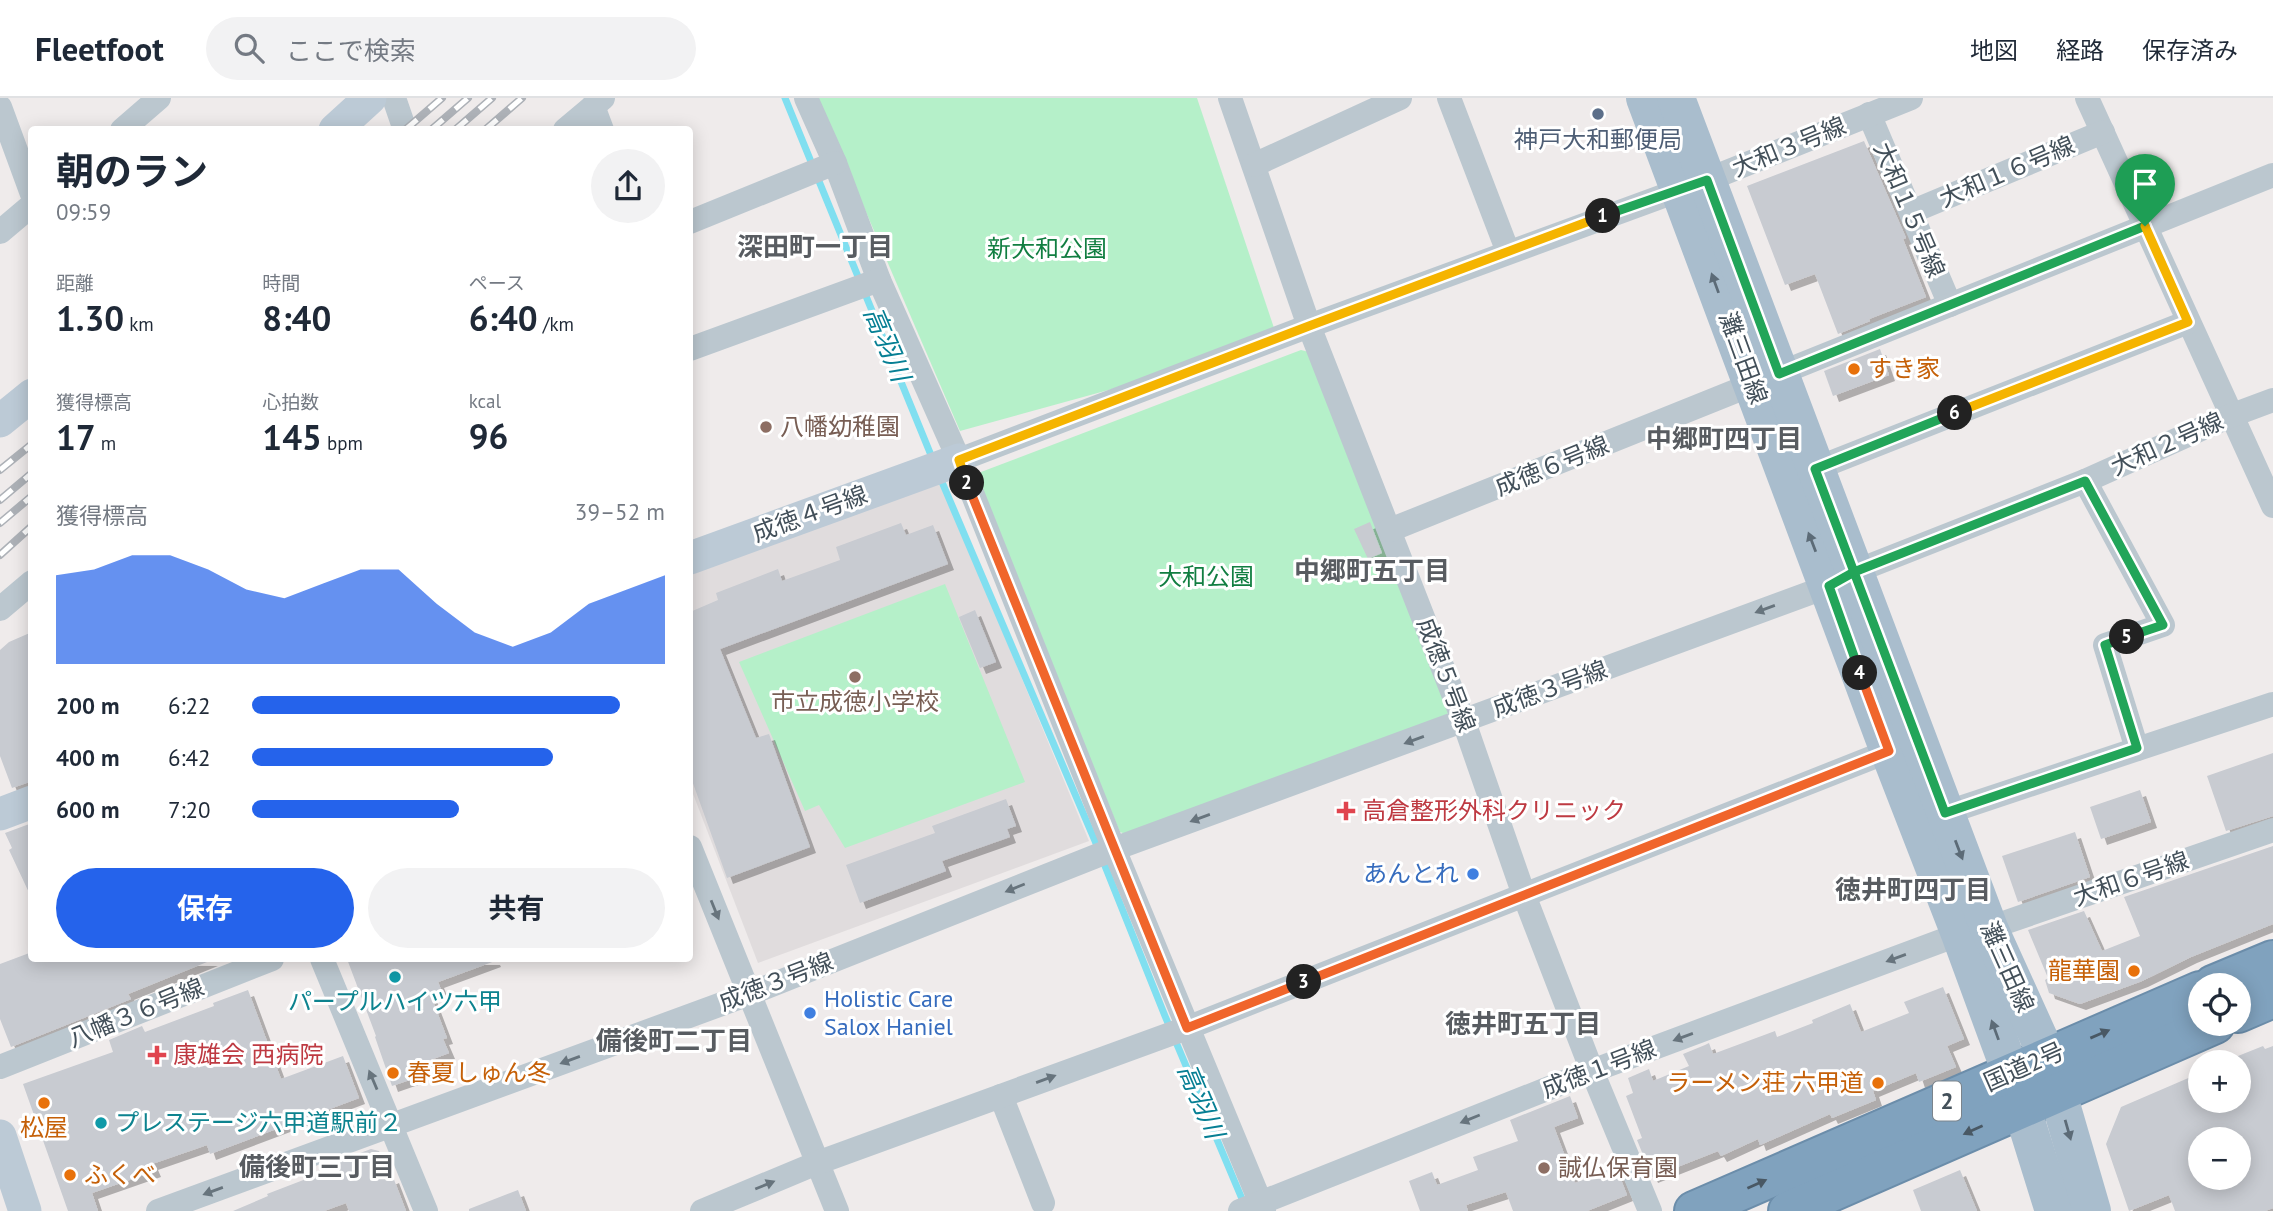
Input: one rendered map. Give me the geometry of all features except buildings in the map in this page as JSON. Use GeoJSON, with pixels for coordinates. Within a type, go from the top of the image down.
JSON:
{"type":"FeatureCollection","features":[{"type":"Feature","properties":{"kind":"highway"},"geometry":{"type":"LineString","coordinates":[[2242,973],[2273,960]]}},
{"type":"Feature","properties":{"kind":"highway","name":"国道2号"},"geometry":{"type":"LineString","coordinates":[[1694,1211],[2188,996]]}},
{"type":"Feature","properties":{"kind":"highway"},"geometry":{"type":"LineString","coordinates":[[2251,1007],[2273,998]]}},
{"type":"Feature","properties":{"kind":"highway","name":"国道2号"},"geometry":{"type":"LineString","coordinates":[[1788,1211],[2188,1036]]}},
{"type":"Feature","properties":{"kind":"main road","name":"灘三田線"},"geometry":{"type":"LineString","coordinates":[[1645,98],[1693,184]]}},
{"type":"Feature","properties":{"kind":"main road","name":"灘三田線"},"geometry":{"type":"LineString","coordinates":[[1676,98],[1693,184],[1765,380],[1841,579],[1945,813],[2011,1073],[2054,1211]]}},
{"type":"Feature","properties":{"kind":"main road","name":"灘三田線"},"geometry":{"type":"LineString","coordinates":[[1765,380],[1815,469],[1841,579],[1889,751],[1975,931],[2047,1056],[2092,1211]]}},
{"type":"Feature","properties":{"kind":"street"},"geometry":{"type":"LineString","coordinates":[[126,126],[159,98]]}},
{"type":"Feature","properties":{"kind":"street"},"geometry":{"type":"LineString","coordinates":[[339,126],[370,98]]}},
{"type":"Feature","properties":{"kind":"street"},"geometry":{"type":"LineString","coordinates":[[394,98],[404,126]]}},
{"type":"Feature","properties":{"kind":"street"},"geometry":{"type":"LineString","coordinates":[[806,98],[878,280],[946,465],[1167,982],[1177,1031],[1229,1130],[1254,1208]]}},
{"type":"Feature","properties":{"kind":"street","name":"成徳５号線"},"geometry":{"type":"LineString","coordinates":[[1230,98],[1309,326],[1464,722],[1524,895],[1650,1211]]}},
{"type":"Feature","properties":{"kind":"street"},"geometry":{"type":"LineString","coordinates":[[1254,166],[1400,98]]}},
{"type":"Feature","properties":{"kind":"street"},"geometry":{"type":"LineString","coordinates":[[1449,98],[1508,252]]}},
{"type":"Feature","properties":{"kind":"street","name":"大和３号線"},"geometry":{"type":"LineString","coordinates":[[1693,184],[1910,98]]}},
{"type":"Feature","properties":{"kind":"street"},"geometry":{"type":"LineString","coordinates":[[2087,98],[2273,506]]}},
{"type":"Feature","properties":{"kind":"street"},"geometry":{"type":"LineString","coordinates":[[570,126],[598,102]]}},
{"type":"Feature","properties":{"kind":"street"},"geometry":{"type":"LineString","coordinates":[[598,102],[601,126]]}},
{"type":"Feature","properties":{"kind":"street"},"geometry":{"type":"LineString","coordinates":[[0,107],[28,183]]}},
{"type":"Feature","properties":{"kind":"street","name":"大和１５号線"},"geometry":{"type":"LineString","coordinates":[[1869,114],[1950,305]]}},
{"type":"Feature","properties":{"kind":"street","name":"大和１６号線"},"geometry":{"type":"LineString","coordinates":[[1910,212],[2103,132]]}},
{"type":"Feature","properties":{"kind":"street"},"geometry":{"type":"LineString","coordinates":[[693,221],[831,164]]}},
{"type":"Feature","properties":{"kind":"street","name":"成徳６号線"},"geometry":{"type":"LineString","coordinates":[[1390,530],[2273,175]]}},
{"type":"Feature","properties":{"kind":"street","name":"成徳４号線"},"geometry":{"type":"LineString","coordinates":[[693,557],[946,465],[1309,326],[1693,184]]}},
{"type":"Feature","properties":{"kind":"street"},"geometry":{"type":"LineString","coordinates":[[0,232],[28,208]]}},
{"type":"Feature","properties":{"kind":"street"},"geometry":{"type":"LineString","coordinates":[[693,348],[878,280]]}},
{"type":"Feature","properties":{"kind":"street"},"geometry":{"type":"LineString","coordinates":[[1815,469],[2188,322]]}},
{"type":"Feature","properties":{"kind":"street"},"geometry":{"type":"LineString","coordinates":[[0,421],[28,398]]}},
{"type":"Feature","properties":{"kind":"street","name":"大和２号線"},"geometry":{"type":"LineString","coordinates":[[1841,579],[2085,481],[2230,416],[2273,400]]}},
{"type":"Feature","properties":{"kind":"street"},"geometry":{"type":"LineString","coordinates":[[2085,481],[2163,625],[2105,645],[2137,748]]}},
{"type":"Feature","properties":{"kind":"street","name":"成徳３号線"},"geometry":{"type":"LineString","coordinates":[[158,1211],[749,994],[1111,850],[1464,722],[1841,579]]}},
{"type":"Feature","properties":{"kind":"street"},"geometry":{"type":"LineString","coordinates":[[0,609],[28,585]]}},
{"type":"Feature","properties":{"kind":"street"},"geometry":{"type":"LineString","coordinates":[[1945,813],[2273,704]]}},
{"type":"Feature","properties":{"kind":"street"},"geometry":{"type":"LineString","coordinates":[[702,1211],[817,1163],[1177,1031],[1889,751]]}},
{"type":"Feature","properties":{"kind":"street"},"geometry":{"type":"LineString","coordinates":[[0,814],[28,804]]}},
{"type":"Feature","properties":{"kind":"street","name":"大和６号線"},"geometry":{"type":"LineString","coordinates":[[1975,931],[2273,830]]}},
{"type":"Feature","properties":{"kind":"street"},"geometry":{"type":"LineString","coordinates":[[693,854],[837,1211]]}},
{"type":"Feature","properties":{"kind":"street","name":"成徳１号線"},"geometry":{"type":"LineString","coordinates":[[1254,1208],[1592,1071],[1975,931]]}},
{"type":"Feature","properties":{"kind":"street","name":"八幡３６号線"},"geometry":{"type":"LineString","coordinates":[[0,1067],[264,962]]}},
{"type":"Feature","properties":{"kind":"street"},"geometry":{"type":"LineString","coordinates":[[323,962],[426,1211]]}},
{"type":"Feature","properties":{"kind":"street"},"geometry":{"type":"LineString","coordinates":[[1001,1096],[1043,1203]]}},
{"type":"Feature","properties":{"kind":"street"},"geometry":{"type":"LineString","coordinates":[[0,1136],[24,1211]]}},
{"type":"Feature","properties":{"kind":"shaded area","name":"市立成徳小学校"},"geometry":{"type":"Polygon","coordinates":[[[937,473],[1089,841],[758,963],[693,794],[693,568],[937,473]]]}},
{"type":"Feature","properties":{"kind":"green space","name":"新大和公園"},"geometry":{"type":"Polygon","coordinates":[[[817,98],[1197,98],[1279,343],[960,431],[817,98]]]}},
{"type":"Feature","properties":{"kind":"green space","name":"大和公園"},"geometry":{"type":"Polygon","coordinates":[[[1301,350],[1309,352],[1451,711],[1443,717],[1134,837],[1120,832],[975,484],[981,472],[1301,350]]]}},
{"type":"Feature","properties":{"kind":"green space"},"geometry":{"type":"Polygon","coordinates":[[[945,584],[1025,782],[845,848],[819,805],[805,811],[739,662],[945,584]]]}},
{"type":"Feature","properties":{"kind":"waterway","name":"高羽川"},"geometry":{"type":"LineString","coordinates":[[785,98],[933,460]]}},
{"type":"Feature","properties":{"kind":"waterway","name":"高羽川"},"geometry":{"type":"LineString","coordinates":[[939,475],[1095,841],[1245,1206]]}},
{"type":"Feature","properties":{"kind":"railway"},"geometry":{"type":"LineString","coordinates":[[410,126],[442,98]]}},
{"type":"Feature","properties":{"kind":"railway"},"geometry":{"type":"LineString","coordinates":[[436,126],[468,98]]}},
{"type":"Feature","properties":{"kind":"railway"},"geometry":{"type":"LineString","coordinates":[[460,126],[492,98]]}},
{"type":"Feature","properties":{"kind":"railway"},"geometry":{"type":"LineString","coordinates":[[490,126],[522,98]]}},
{"type":"Feature","properties":{"kind":"railway"},"geometry":{"type":"LineString","coordinates":[[0,470],[28,447]]}},
{"type":"Feature","properties":{"kind":"railway"},"geometry":{"type":"LineString","coordinates":[[0,500],[28,476]]}},
{"type":"Feature","properties":{"kind":"railway"},"geometry":{"type":"LineString","coordinates":[[0,523],[28,499]]}},
{"type":"Feature","properties":{"kind":"railway"},"geometry":{"type":"LineString","coordinates":[[0,555],[28,530]]}},
{"type":"Feature","properties":{"kind":"place","name":"神戸大和郵便局"},"geometry":{"type":"Point","coordinates":[1598,114]}},
{"type":"Feature","properties":{"kind":"place","name":"すき家"},"geometry":{"type":"Point","coordinates":[1854,369]}},
{"type":"Feature","properties":{"kind":"place","name":"八幡幼稚園"},"geometry":{"type":"Point","coordinates":[766,427]}},
{"type":"Feature","properties":{"kind":"place","name":"市立成徳小学校"},"geometry":{"type":"Point","coordinates":[855,677]}},
{"type":"Feature","properties":{"kind":"place","name":"高倉整形外科クリニック"},"geometry":{"type":"Point","coordinates":[1346,811]}},
{"type":"Feature","properties":{"kind":"place","name":"あんとれ"},"geometry":{"type":"Point","coordinates":[1473,874]}},
{"type":"Feature","properties":{"kind":"place","name":"龍華園"},"geometry":{"type":"Point","coordinates":[2134,971]}},
{"type":"Feature","properties":{"kind":"place","name":"パープルハイツ六甲"},"geometry":{"type":"Point","coordinates":[395,977]}},
{"type":"Feature","properties":{"kind":"place","name":"Holistic Care Salox Haniel"},"geometry":{"type":"Point","coordinates":[810,1013]}},
{"type":"Feature","properties":{"kind":"place","name":"康雄会 西病院"},"geometry":{"type":"Point","coordinates":[157,1055]}},
{"type":"Feature","properties":{"kind":"place","name":"春夏しゅん冬"},"geometry":{"type":"Point","coordinates":[393,1073]}},
{"type":"Feature","properties":{"kind":"place","name":"ラーメン荘 六甲道"},"geometry":{"type":"Point","coordinates":[1878,1083]}},
{"type":"Feature","properties":{"kind":"place","name":"松屋"},"geometry":{"type":"Point","coordinates":[44,1103]}},
{"type":"Feature","properties":{"kind":"place","name":"プレステージ六甲道駅前２"},"geometry":{"type":"Point","coordinates":[101,1123]}},
{"type":"Feature","properties":{"kind":"place","name":"誠仏保育園"},"geometry":{"type":"Point","coordinates":[1544,1168]}},
{"type":"Feature","properties":{"kind":"place","name":"ふくべ"},"geometry":{"type":"Point","coordinates":[70,1175]}},
{"type":"Feature","properties":{"kind":"district","name":"深田町一丁目"},"geometry":{"type":"Point","coordinates":[815,247]}},
{"type":"Feature","properties":{"kind":"district","name":"中郷町四丁目"},"geometry":{"type":"Point","coordinates":[1724,439]}},
{"type":"Feature","properties":{"kind":"district","name":"中郷町五丁目"},"geometry":{"type":"Point","coordinates":[1372,571]}},
{"type":"Feature","properties":{"kind":"district","name":"徳井町四丁目"},"geometry":{"type":"Point","coordinates":[1913,890]}},
{"type":"Feature","properties":{"kind":"district","name":"徳井町五丁目"},"geometry":{"type":"Point","coordinates":[1523,1024]}},
{"type":"Feature","properties":{"kind":"district","name":"備後町二丁目"},"geometry":{"type":"Point","coordinates":[674,1041]}},
{"type":"Feature","properties":{"kind":"district","name":"備後町三丁目"},"geometry":{"type":"Point","coordinates":[317,1167]}},
{"type":"Feature","properties":{"kind":"route"},"geometry":{"type":"LineString","coordinates":[[2145,226],[1779,374],[1707,180],[1309,326],[959,460],[1187,1028],[1889,751],[1829,586],[1854,572],[1945,813],[2137,748],[2105,645],[2163,625],[2085,481],[1854,572],[1815,469],[2188,322],[2145,226]]}}]}
